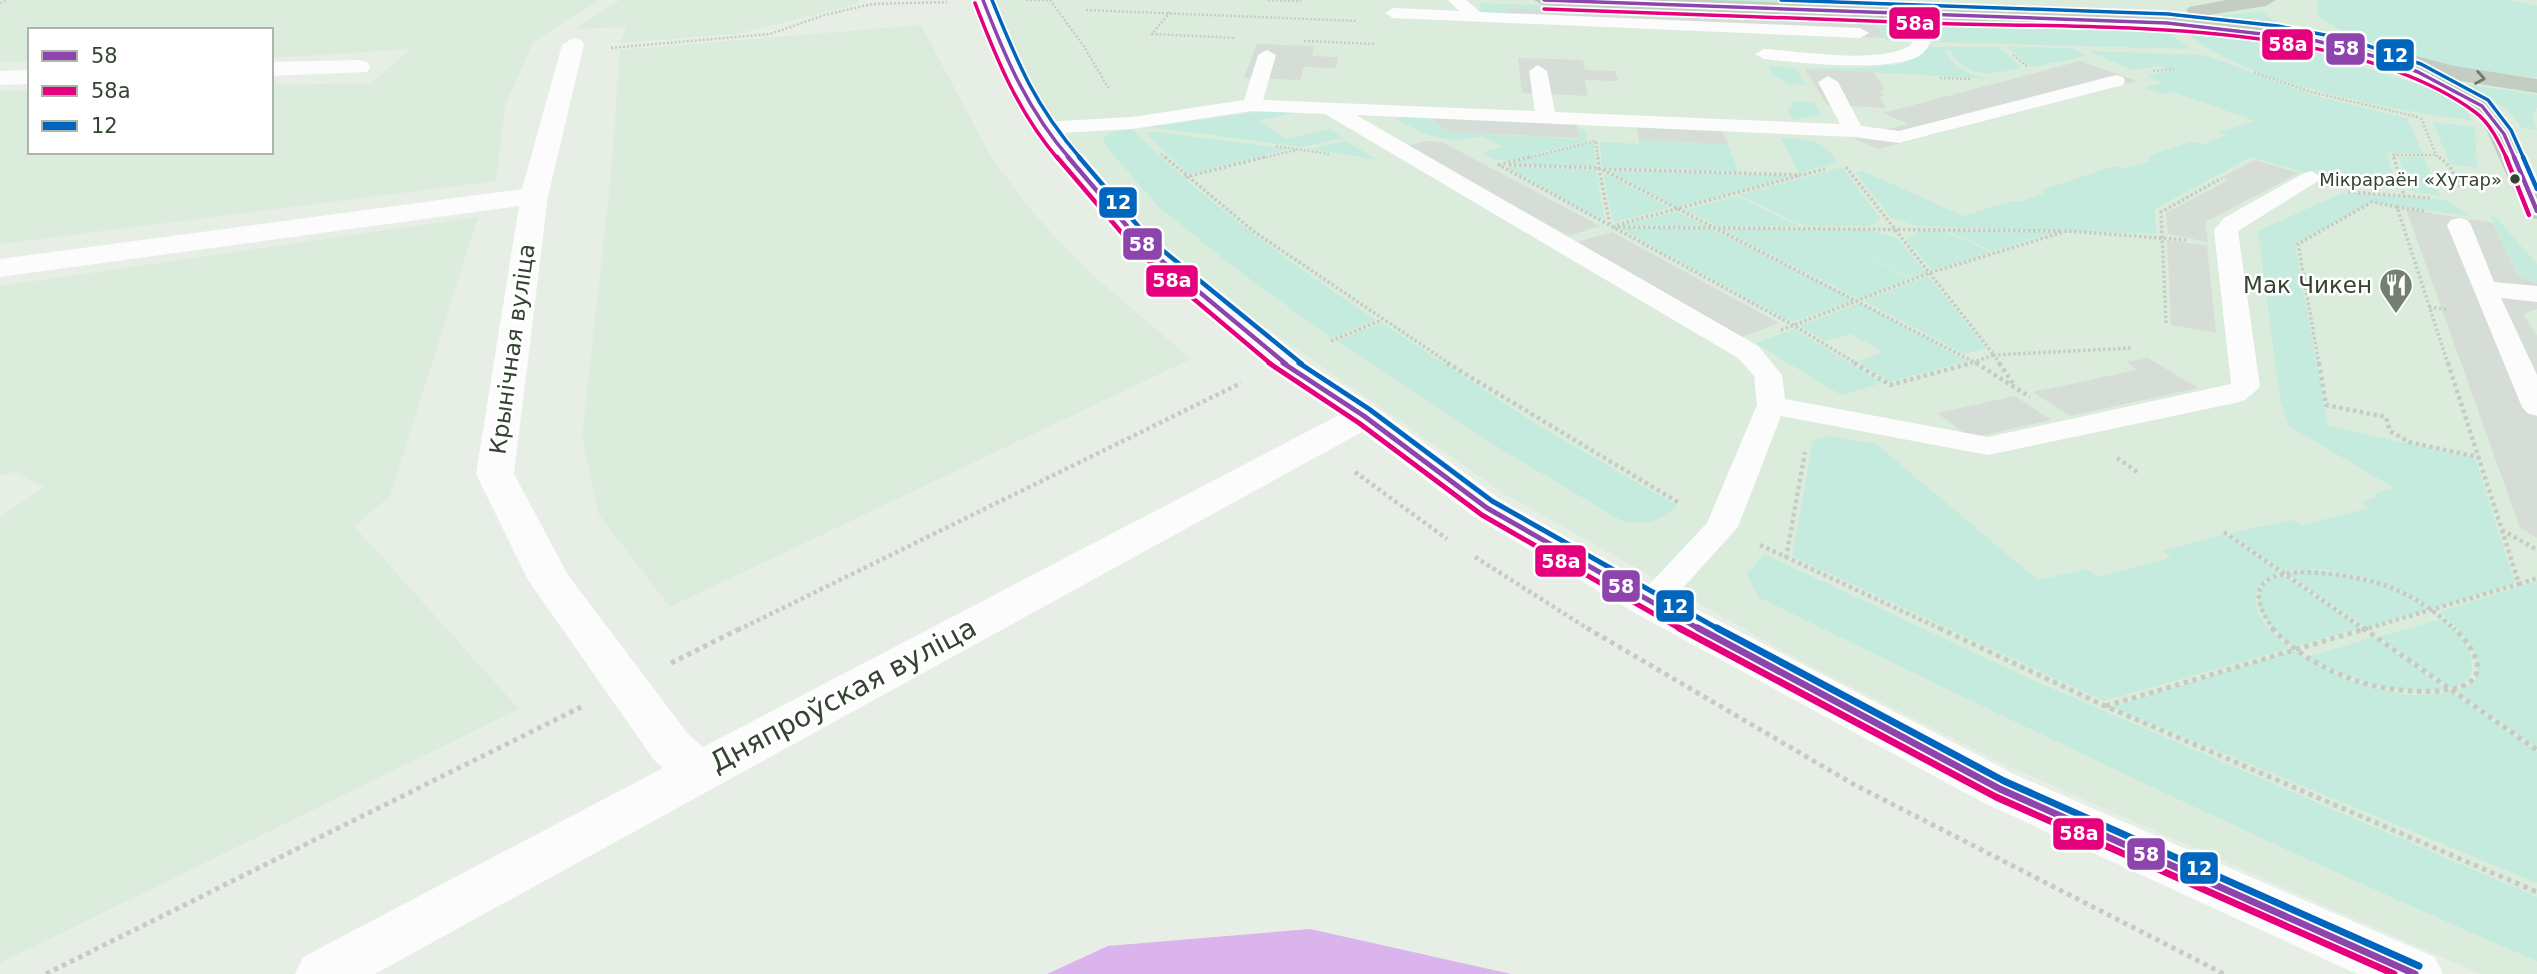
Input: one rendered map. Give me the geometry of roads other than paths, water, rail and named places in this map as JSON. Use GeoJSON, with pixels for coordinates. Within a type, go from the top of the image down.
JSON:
{"type":"FeatureCollection","features":[{"type":"Feature","properties":{"kind":"main road"},"geometry":{"type":"LineString","coordinates":[[1544,0],[2205,26],[2253,31],[2453,73],[2537,86]]}},
{"type":"Feature","properties":{"kind":"main road"},"geometry":{"type":"LineString","coordinates":[[1904,0],[2178,11],[2235,7],[2266,0]]}},
{"type":"Feature","properties":{"kind":"main road"},"geometry":{"type":"LineString","coordinates":[[2286,0],[2288,12],[2314,30],[2383,57],[2480,104],[2493,117],[2537,211]]}},
{"type":"Feature","properties":{"kind":"street"},"geometry":{"type":"LineString","coordinates":[[983,0],[1012,74],[1043,128],[1144,246],[1282,362],[1364,416],[1488,508],[1650,603],[2000,789],[2414,974]]}},
{"type":"Feature","properties":{"kind":"street","name":"Крынічная вуліца"},"geometry":{"type":"LineString","coordinates":[[572,48],[534,196],[495,474],[550,580],[624,686],[671,747],[700,772]]}},
{"type":"Feature","properties":{"kind":"street"},"geometry":{"type":"LineString","coordinates":[[273,69],[359,67]]}},
{"type":"Feature","properties":{"kind":"street"},"geometry":{"type":"LineString","coordinates":[[0,78],[28,77]]}},
{"type":"Feature","properties":{"kind":"street"},"geometry":{"type":"LineString","coordinates":[[0,268],[534,196]]}},
{"type":"Feature","properties":{"kind":"street","name":"Дняпроўская вуліца"},"geometry":{"type":"LineString","coordinates":[[323,974],[1364,416]]}},
{"type":"Feature","properties":{"kind":"lane"},"geometry":{"type":"LineString","coordinates":[[1456,0],[1476,17]]}},
{"type":"Feature","properties":{"kind":"lane"},"geometry":{"type":"LineString","coordinates":[[1393,13],[1860,33]]}},
{"type":"Feature","properties":{"kind":"lane"},"geometry":{"type":"LineString","coordinates":[[1764,54],[1874,58],[1914,52],[1920,46],[1926,16]]}},
{"type":"Feature","properties":{"kind":"lane"},"geometry":{"type":"LineString","coordinates":[[1252,105],[1267,55]]}},
{"type":"Feature","properties":{"kind":"lane"},"geometry":{"type":"LineString","coordinates":[[1538,71],[1546,116]]}},
{"type":"Feature","properties":{"kind":"lane"},"geometry":{"type":"LineString","coordinates":[[1043,128],[1132,123],[1252,105],[1854,131],[1899,137],[2116,81]]}},
{"type":"Feature","properties":{"kind":"lane"},"geometry":{"type":"LineString","coordinates":[[1828,82],[1854,131]]}},
{"type":"Feature","properties":{"kind":"lane"},"geometry":{"type":"LineString","coordinates":[[1329,108],[1748,352],[1768,375],[1771,405],[1722,527],[1650,603]]}},
{"type":"Feature","properties":{"kind":"lane"},"geometry":{"type":"LineString","coordinates":[[1771,405],[1988,446],[2235,394],[2246,387],[2225,230],[2232,223],[2312,178]]}},
{"type":"Feature","properties":{"kind":"lane"},"geometry":{"type":"LineString","coordinates":[[2459,225],[2537,407]]}},
{"type":"Feature","properties":{"kind":"lane"},"geometry":{"type":"LineString","coordinates":[[2484,288],[2537,294]]}},
{"type":"Feature","properties":{"kind":"place","name":"Мікрараён «Хутар»"},"geometry":{"type":"Point","coordinates":[2515,179]}},
{"type":"Feature","properties":{"kind":"place","name":"Мак Чикен"},"geometry":{"type":"Point","coordinates":[2396,315]}}]}
